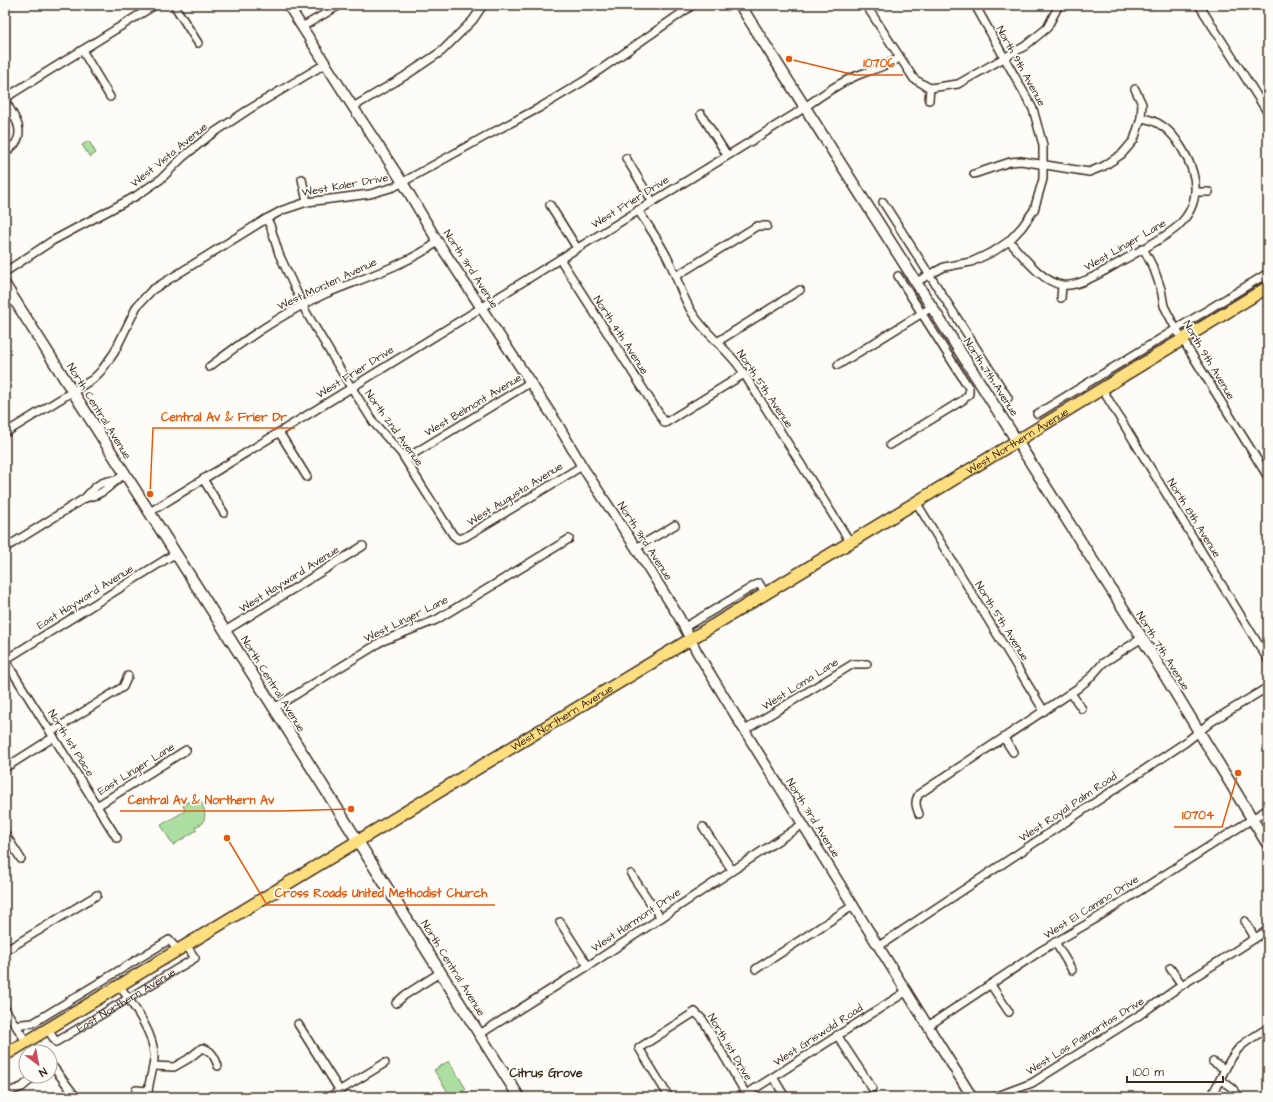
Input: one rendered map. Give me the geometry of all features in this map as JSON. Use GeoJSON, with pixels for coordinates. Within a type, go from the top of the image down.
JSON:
{"type":"FeatureCollection","features":[{"type":"Feature","properties":{"kind":"main road","name":"North 7th Avenue"},"geometry":{"type":"LineString","coordinates":[[740,5],[1142,638],[1268,845]]}},
{"type":"Feature","properties":{"kind":"main road","name":"North Central Avenue"},"geometry":{"type":"LineString","coordinates":[[5,285],[519,1097]]}},
{"type":"Feature","properties":{"kind":"main road","name":"West Northern Avenue"},"geometry":{"type":"LineString","coordinates":[[358,841],[1017,441],[1182,339],[1267,289]]}},
{"type":"Feature","properties":{"kind":"main road","name":"East Northern Avenue"},"geometry":{"type":"LineString","coordinates":[[5,1056],[119,985],[358,841]]}},
{"type":"Feature","properties":{"kind":"street"},"geometry":{"type":"LineString","coordinates":[[5,153],[15,144],[19,133],[18,122],[5,100],[13,93],[155,5]]}},
{"type":"Feature","properties":{"kind":"street"},"geometry":{"type":"LineString","coordinates":[[174,5],[198,43]]}},
{"type":"Feature","properties":{"kind":"street","name":"North 3rd Avenue"},"geometry":{"type":"LineString","coordinates":[[288,5],[403,183],[438,242],[531,382],[568,440],[582,466],[636,548],[745,730],[972,1097]]}},
{"type":"Feature","properties":{"kind":"street"},"geometry":{"type":"LineString","coordinates":[[302,28],[340,5]]}},
{"type":"Feature","properties":{"kind":"street"},"geometry":{"type":"LineString","coordinates":[[353,107],[400,80],[442,51],[473,20],[483,5]]}},
{"type":"Feature","properties":{"kind":"street","name":"West Kaler Drive"},"geometry":{"type":"LineString","coordinates":[[5,434],[93,379],[114,353],[137,306],[152,290],[283,210],[307,202],[384,191],[403,183],[539,108],[584,81],[693,5]]}},
{"type":"Feature","properties":{"kind":"street"},"geometry":{"type":"LineString","coordinates":[[866,5],[914,79],[930,88],[958,84],[1025,46],[1047,28],[1059,5]]}},
{"type":"Feature","properties":{"kind":"street","name":"North 9th Avenue"},"geometry":{"type":"LineString","coordinates":[[975,5],[1035,114],[1043,145],[1043,165]]}},
{"type":"Feature","properties":{"kind":"street"},"geometry":{"type":"LineString","coordinates":[[1199,5],[1268,113]]}},
{"type":"Feature","properties":{"kind":"street"},"geometry":{"type":"LineString","coordinates":[[82,50],[110,97]]}},
{"type":"Feature","properties":{"kind":"street","name":"West Frier Drive"},"geometry":{"type":"LineString","coordinates":[[150,512],[805,108],[836,86],[855,76],[879,68],[899,58]]}},
{"type":"Feature","properties":{"kind":"street","name":"West Vista Avenue"},"geometry":{"type":"LineString","coordinates":[[5,272],[52,241],[136,196],[161,179],[183,157],[209,136],[248,110],[325,64]]}},
{"type":"Feature","properties":{"kind":"street"},"geometry":{"type":"LineString","coordinates":[[929,100],[930,88]]}},
{"type":"Feature","properties":{"kind":"street"},"geometry":{"type":"LineString","coordinates":[[974,174],[1010,162],[1020,161],[1089,172],[1104,166],[1122,154],[1134,140],[1141,118],[1142,104],[1135,89]]}},
{"type":"Feature","properties":{"kind":"street"},"geometry":{"type":"LineString","coordinates":[[701,114],[727,155]]}},
{"type":"Feature","properties":{"kind":"street","name":"West Linger Lane"},"geometry":{"type":"LineString","coordinates":[[1062,286],[1094,277],[1177,227],[1188,213],[1196,192],[1196,181],[1191,166],[1178,141],[1164,127],[1149,119],[1141,118]]}},
{"type":"Feature","properties":{"kind":"street"},"geometry":{"type":"LineString","coordinates":[[626,158],[652,202]]}},
{"type":"Feature","properties":{"kind":"street"},"geometry":{"type":"LineString","coordinates":[[916,282],[944,267],[971,262],[996,250],[1009,241],[1022,227],[1034,210],[1043,179],[1043,165]]}},
{"type":"Feature","properties":{"kind":"street"},"geometry":{"type":"LineString","coordinates":[[302,179],[307,202]]}},
{"type":"Feature","properties":{"kind":"street"},"geometry":{"type":"LineString","coordinates":[[1196,192],[1209,192]]}},
{"type":"Feature","properties":{"kind":"street","name":"North 7th Avenue"},"geometry":{"type":"LineString","coordinates":[[883,202],[1008,398]]}},
{"type":"Feature","properties":{"kind":"street"},"geometry":{"type":"LineString","coordinates":[[550,205],[577,248]]}},
{"type":"Feature","properties":{"kind":"street","name":"North 5th Avenue"},"geometry":{"type":"LineString","coordinates":[[638,210],[670,262],[680,291],[692,313],[700,324],[735,361],[744,374],[850,542]]}},
{"type":"Feature","properties":{"kind":"street","name":"North 2nd Avenue"},"geometry":{"type":"LineString","coordinates":[[266,219],[270,225],[279,254],[303,306],[351,388],[374,423],[393,443],[405,459],[453,535],[458,539]]}},
{"type":"Feature","properties":{"kind":"street"},"geometry":{"type":"LineString","coordinates":[[676,276],[757,226],[767,226]]}},
{"type":"Feature","properties":{"kind":"street"},"geometry":{"type":"LineString","coordinates":[[1009,241],[1034,269],[1046,278],[1062,286],[1061,298]]}},
{"type":"Feature","properties":{"kind":"street","name":"West Morten Avenue"},"geometry":{"type":"LineString","coordinates":[[209,367],[253,334],[279,318],[326,294],[406,261],[438,242]]}},
{"type":"Feature","properties":{"kind":"street","name":"North 9th Avenue"},"geometry":{"type":"LineString","coordinates":[[1143,248],[1154,269],[1161,289],[1164,306],[1176,329],[1268,477]]}},
{"type":"Feature","properties":{"kind":"street","name":"North 4th Avenue"},"geometry":{"type":"LineString","coordinates":[[560,259],[665,423],[744,374]]}},
{"type":"Feature","properties":{"kind":"street","name":"West Northern Avenue"},"geometry":{"type":"LineString","coordinates":[[1037,414],[1268,273]]}},
{"type":"Feature","properties":{"kind":"street"},"geometry":{"type":"LineString","coordinates":[[890,445],[963,400],[969,394],[970,388],[898,276]]}},
{"type":"Feature","properties":{"kind":"street"},"geometry":{"type":"LineString","coordinates":[[717,342],[800,290]]}},
{"type":"Feature","properties":{"kind":"street"},"geometry":{"type":"LineString","coordinates":[[838,365],[932,307]]}},
{"type":"Feature","properties":{"kind":"street","name":"West Belmont Avenue"},"geometry":{"type":"LineString","coordinates":[[405,459],[531,382]]}},
{"type":"Feature","properties":{"kind":"street","name":"North 8th Avenue"},"geometry":{"type":"LineString","coordinates":[[1102,389],[1268,660]]}},
{"type":"Feature","properties":{"kind":"street"},"geometry":{"type":"LineString","coordinates":[[279,432],[307,477]]}},
{"type":"Feature","properties":{"kind":"street","name":"West Augusta Avenue"},"geometry":{"type":"LineString","coordinates":[[458,539],[465,537],[582,466]]}},
{"type":"Feature","properties":{"kind":"street"},"geometry":{"type":"LineString","coordinates":[[5,548],[85,498],[97,496],[125,474]]}},
{"type":"Feature","properties":{"kind":"street"},"geometry":{"type":"LineString","coordinates":[[203,479],[224,513]]}},
{"type":"Feature","properties":{"kind":"street","name":"North 5th Avenue"},"geometry":{"type":"LineString","coordinates":[[916,502],[1044,711]]}},
{"type":"Feature","properties":{"kind":"street"},"geometry":{"type":"LineString","coordinates":[[636,548],[675,525]]}},
{"type":"Feature","properties":{"kind":"street","name":"West Linger Lane"},"geometry":{"type":"LineString","coordinates":[[274,708],[376,644],[436,620],[569,539]]}},
{"type":"Feature","properties":{"kind":"street","name":"West Hayward Avenue"},"geometry":{"type":"LineString","coordinates":[[225,631],[363,546]]}},
{"type":"Feature","properties":{"kind":"street","name":"East Hayward Avenue"},"geometry":{"type":"LineString","coordinates":[[5,660],[176,553]]}},
{"type":"Feature","properties":{"kind":"street"},"geometry":{"type":"LineString","coordinates":[[685,628],[759,583],[765,593]]}},
{"type":"Feature","properties":{"kind":"street"},"geometry":{"type":"LineString","coordinates":[[920,814],[915,805],[919,794],[1071,693],[1090,678],[1103,663],[1142,638]]}},
{"type":"Feature","properties":{"kind":"street","name":"North 1st Place"},"geometry":{"type":"LineString","coordinates":[[5,660],[117,838]]}},
{"type":"Feature","properties":{"kind":"street","name":"West Loma Lane"},"geometry":{"type":"LineString","coordinates":[[745,730],[853,664],[868,664]]}},
{"type":"Feature","properties":{"kind":"street"},"geometry":{"type":"LineString","coordinates":[[5,768],[123,687],[128,676]]}},
{"type":"Feature","properties":{"kind":"street","name":"West Royal Palm Road"},"geometry":{"type":"LineString","coordinates":[[879,946],[1186,742],[1211,722],[1268,688]]}},
{"type":"Feature","properties":{"kind":"street"},"geometry":{"type":"LineString","coordinates":[[1071,693],[1082,709]]}},
{"type":"Feature","properties":{"kind":"street"},"geometry":{"type":"LineString","coordinates":[[1004,738],[1013,752]]}},
{"type":"Feature","properties":{"kind":"street","name":"East Linger Lane"},"geometry":{"type":"LineString","coordinates":[[97,806],[186,750]]}},
{"type":"Feature","properties":{"kind":"street","name":"West El Camino Drive"},"geometry":{"type":"LineString","coordinates":[[928,1026],[1055,942],[1098,917],[1268,809]]}},
{"type":"Feature","properties":{"kind":"street","name":"West Harmont Drive"},"geometry":{"type":"LineString","coordinates":[[480,1034],[588,966],[660,917],[803,824]]}},
{"type":"Feature","properties":{"kind":"street"},"geometry":{"type":"LineString","coordinates":[[703,827],[732,870]]}},
{"type":"Feature","properties":{"kind":"street"},"geometry":{"type":"LineString","coordinates":[[5,834],[21,859]]}},
{"type":"Feature","properties":{"kind":"street"},"geometry":{"type":"LineString","coordinates":[[631,874],[660,917]]}},
{"type":"Feature","properties":{"kind":"street"},"geometry":{"type":"LineString","coordinates":[[5,951],[97,895]]}},
{"type":"Feature","properties":{"kind":"street"},"geometry":{"type":"LineString","coordinates":[[756,969],[854,905]]}},
{"type":"Feature","properties":{"kind":"street"},"geometry":{"type":"LineString","coordinates":[[1245,921],[1255,938]]}},
{"type":"Feature","properties":{"kind":"street"},"geometry":{"type":"LineString","coordinates":[[560,922],[588,966]]}},
{"type":"Feature","properties":{"kind":"street","name":"West Las Palmaritas Drive"},"geometry":{"type":"LineString","coordinates":[[995,1097],[1032,1083],[1141,1014],[1182,985],[1268,930]]}},
{"type":"Feature","properties":{"kind":"street"},"geometry":{"type":"LineString","coordinates":[[16,1027],[22,1024],[33,1024],[169,940],[182,947]]}},
{"type":"Feature","properties":{"kind":"street","name":"West El Camino Drive"},"geometry":{"type":"LineString","coordinates":[[1055,942],[1072,970]]}},
{"type":"Feature","properties":{"kind":"street","name":"East Northern Avenue"},"geometry":{"type":"LineString","coordinates":[[48,1030],[56,1042],[194,958],[182,947]]}},
{"type":"Feature","properties":{"kind":"street"},"geometry":{"type":"LineString","coordinates":[[1170,968],[1182,985]]}},
{"type":"Feature","properties":{"kind":"street"},"geometry":{"type":"LineString","coordinates":[[396,1003],[405,995],[441,972]]}},
{"type":"Feature","properties":{"kind":"street"},"geometry":{"type":"LineString","coordinates":[[119,985],[149,1032],[154,1053],[154,1066],[148,1094],[136,1090]]}},
{"type":"Feature","properties":{"kind":"street"},"geometry":{"type":"LineString","coordinates":[[991,985],[1009,1012]]}},
{"type":"Feature","properties":{"kind":"street","name":"West Griswold Road"},"geometry":{"type":"LineString","coordinates":[[744,1096],[906,991]]}},
{"type":"Feature","properties":{"kind":"street"},"geometry":{"type":"LineString","coordinates":[[5,1009],[27,1042]]}},
{"type":"Feature","properties":{"kind":"street","name":"North 1st Drive"},"geometry":{"type":"LineString","coordinates":[[668,1097],[639,1048],[695,1012],[703,1020],[744,1096]]}},
{"type":"Feature","properties":{"kind":"street"},"geometry":{"type":"LineString","coordinates":[[298,1024],[340,1090]]}},
{"type":"Feature","properties":{"kind":"street"},"geometry":{"type":"LineString","coordinates":[[1211,1097],[1226,1068],[1240,1047],[1268,1028]]}},
{"type":"Feature","properties":{"kind":"street"},"geometry":{"type":"LineString","coordinates":[[837,1035],[872,1088]]}},
{"type":"Feature","properties":{"kind":"street"},"geometry":{"type":"LineString","coordinates":[[154,1066],[174,1067],[188,1059],[202,1048],[210,1051],[218,1066]]}},
{"type":"Feature","properties":{"kind":"street"},"geometry":{"type":"LineString","coordinates":[[1213,1062],[1226,1068]]}},
{"type":"Feature","properties":{"kind":"street"},"geometry":{"type":"LineString","coordinates":[[329,1097],[385,1063]]}},
{"type":"Feature","properties":{"kind":"street"},"geometry":{"type":"LineString","coordinates":[[58,1073],[76,1097]]}},
{"type":"Feature","properties":{"kind":"street"},"geometry":{"type":"LineString","coordinates":[[773,1077],[785,1097]]}},
{"type":"Feature","properties":{"kind":"street"},"geometry":{"type":"LineString","coordinates":[[1221,1080],[1232,1088],[1240,1097]]}},
{"type":"Feature","properties":{"kind":"street"},"geometry":{"type":"LineString","coordinates":[[5,1093],[22,1087],[26,1084]]}},
{"type":"Feature","properties":{"kind":"green space"},"geometry":{"type":"Polygon","coordinates":[[[89,141],[96,153],[90,157],[82,145],[89,141]]]}},
{"type":"Feature","properties":{"kind":"green space"},"geometry":{"type":"Polygon","coordinates":[[[190,801],[192,805],[201,802],[205,812],[205,818],[203,823],[195,827],[197,830],[173,845],[161,825],[185,811],[183,805],[190,801]]]}},
{"type":"Feature","properties":{"kind":"green space"},"geometry":{"type":"Polygon","coordinates":[[[449,1061],[466,1089],[453,1097],[451,1097],[434,1070],[449,1061]]]}},
{"type":"Feature","properties":{"kind":"place","name":"10706"},"geometry":{"type":"Point","coordinates":[789,59]}},
{"type":"Feature","properties":{"kind":"place","name":"Central Av & Frier Dr"},"geometry":{"type":"Point","coordinates":[150,494]}},
{"type":"Feature","properties":{"kind":"place","name":"10704"},"geometry":{"type":"Point","coordinates":[1238,773]}},
{"type":"Feature","properties":{"kind":"place","name":"Central Av & Northern Av"},"geometry":{"type":"Point","coordinates":[351,809]}},
{"type":"Feature","properties":{"kind":"place","name":"Cross Roads United Methodist Church"},"geometry":{"type":"Point","coordinates":[227,838]}},
{"type":"Feature","properties":{"kind":"district","name":"Citrus Grove"},"geometry":{"type":"Point","coordinates":[546,1073]}}]}
